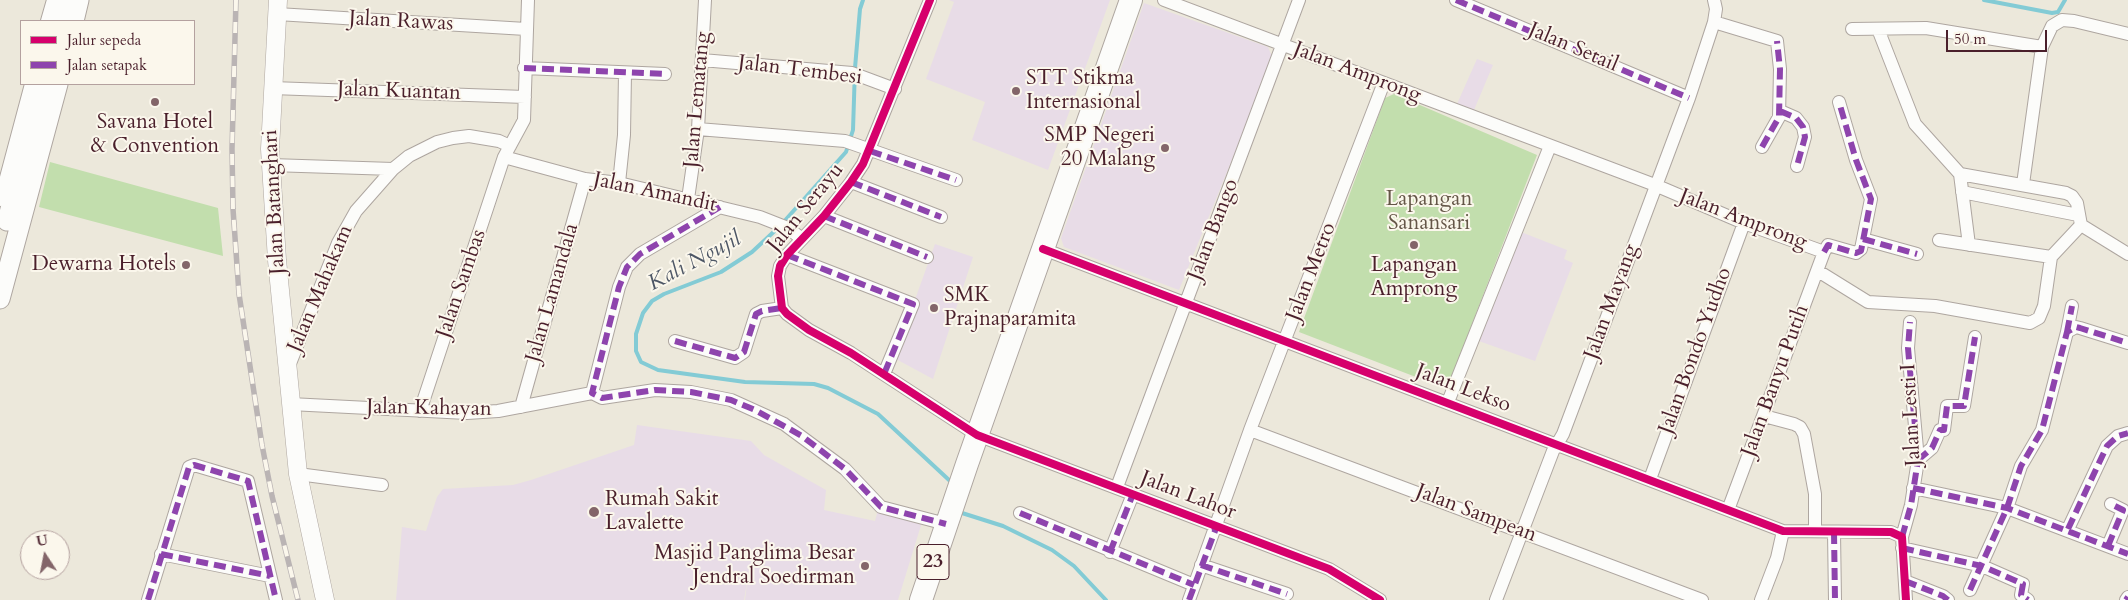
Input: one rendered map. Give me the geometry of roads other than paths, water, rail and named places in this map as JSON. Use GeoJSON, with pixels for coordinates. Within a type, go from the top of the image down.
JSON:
{"type":"FeatureCollection","features":[{"type":"Feature","properties":{"kind":"highway","name":"23"},"geometry":{"type":"LineString","coordinates":[[921,600],[977,435],[1131,0]]}},
{"type":"Feature","properties":{"kind":"main road"},"geometry":{"type":"LineString","coordinates":[[58,20],[64,0]]}},
{"type":"Feature","properties":{"kind":"main road"},"geometry":{"type":"LineString","coordinates":[[74,20],[80,0]]}},
{"type":"Feature","properties":{"kind":"main road"},"geometry":{"type":"LineString","coordinates":[[0,299],[42,85]]}},
{"type":"Feature","properties":{"kind":"main road"},"geometry":{"type":"LineString","coordinates":[[1,236],[14,171],[32,128],[57,85]]}},
{"type":"Feature","properties":{"kind":"street"},"geometry":{"type":"LineString","coordinates":[[47,20],[53,0]]}},
{"type":"Feature","properties":{"kind":"street","name":"Jalan Sambas"},"geometry":{"type":"LineString","coordinates":[[420,411],[507,152],[524,120],[526,96],[524,68],[528,0]]}},
{"type":"Feature","properties":{"kind":"street","name":"Jalan Lematang"},"geometry":{"type":"LineString","coordinates":[[688,199],[698,129],[705,0]]}},
{"type":"Feature","properties":{"kind":"street","name":"Jalan Serayu"},"geometry":{"type":"LineString","coordinates":[[782,308],[778,276],[787,255],[824,216],[851,182],[870,151],[930,0]]}},
{"type":"Feature","properties":{"kind":"street","name":"Jalan Amprong"},"geometry":{"type":"LineString","coordinates":[[1164,0],[1383,85],[1655,185],[1744,223],[1824,252]]}},
{"type":"Feature","properties":{"kind":"street","name":"Jalan Bango"},"geometry":{"type":"LineString","coordinates":[[1117,487],[1299,0]]}},
{"type":"Feature","properties":{"kind":"street","name":"Jalan Setail"},"geometry":{"type":"LineString","coordinates":[[1456,0],[1689,98]]}},
{"type":"Feature","properties":{"kind":"street","name":"Jalan Mayang"},"geometry":{"type":"LineString","coordinates":[[1496,600],[1553,451],[1558,444],[1689,98],[1714,22],[1716,9],[1714,0]]}},
{"type":"Feature","properties":{"kind":"street","name":"Jalan Rawas"},"geometry":{"type":"LineString","coordinates":[[277,7],[526,29]]}},
{"type":"Feature","properties":{"kind":"street","name":"Jalan Batanghari"},"geometry":{"type":"LineString","coordinates":[[277,7],[270,165],[290,404]]}},
{"type":"Feature","properties":{"kind":"street"},"geometry":{"type":"LineString","coordinates":[[2023,184],[2042,47],[2052,26],[2062,20],[2128,34]]}},
{"type":"Feature","properties":{"kind":"street"},"geometry":{"type":"LineString","coordinates":[[1714,22],[1777,41],[1780,69],[1780,111],[1778,119],[1770,129],[1762,147]]}},
{"type":"Feature","properties":{"kind":"street"},"geometry":{"type":"LineString","coordinates":[[1852,29],[1926,28],[2042,47]]}},
{"type":"Feature","properties":{"kind":"street"},"geometry":{"type":"LineString","coordinates":[[1878,29],[1915,124],[1960,174],[1969,244]]}},
{"type":"Feature","properties":{"kind":"street","name":"Jalan Tembesi"},"geometry":{"type":"LineString","coordinates":[[702,60],[857,74],[895,89]]}},
{"type":"Feature","properties":{"kind":"street"},"geometry":{"type":"LineString","coordinates":[[524,68],[665,74]]}},
{"type":"Feature","properties":{"kind":"street"},"geometry":{"type":"LineString","coordinates":[[618,183],[624,135],[625,73]]}},
{"type":"Feature","properties":{"kind":"street"},"geometry":{"type":"LineString","coordinates":[[31,85],[32,128]]}},
{"type":"Feature","properties":{"kind":"street","name":"Jalan Metro"},"geometry":{"type":"LineString","coordinates":[[1188,600],[1214,531],[1214,525],[1286,342],[1383,85]]}},
{"type":"Feature","properties":{"kind":"street","name":"Jalan Kuantan"},"geometry":{"type":"LineString","coordinates":[[272,88],[526,96]]}},
{"type":"Feature","properties":{"kind":"street"},"geometry":{"type":"LineString","coordinates":[[1824,252],[1829,245],[1858,253],[1860,251],[1871,200],[1856,160],[1839,102]]}},
{"type":"Feature","properties":{"kind":"street"},"geometry":{"type":"LineString","coordinates":[[1780,111],[1796,118],[1803,126],[1805,137],[1798,166]]}},
{"type":"Feature","properties":{"kind":"street"},"geometry":{"type":"LineString","coordinates":[[698,129],[850,143],[956,180]]}},
{"type":"Feature","properties":{"kind":"street","name":"Jalan Mahakam"},"geometry":{"type":"LineString","coordinates":[[287,372],[338,243],[356,211],[393,169],[416,153],[437,142],[453,138],[469,136],[499,141],[507,152]]}},
{"type":"Feature","properties":{"kind":"street"},"geometry":{"type":"LineString","coordinates":[[1448,402],[1550,146]]}},
{"type":"Feature","properties":{"kind":"street","name":"Jalan Amandit"},"geometry":{"type":"LineString","coordinates":[[507,152],[585,178],[618,183],[688,199],[772,221],[788,228],[802,238]]}},
{"type":"Feature","properties":{"kind":"street"},"geometry":{"type":"LineString","coordinates":[[270,165],[393,169]]}},
{"type":"Feature","properties":{"kind":"street"},"geometry":{"type":"LineString","coordinates":[[0,200],[14,171]]}},
{"type":"Feature","properties":{"kind":"street"},"geometry":{"type":"LineString","coordinates":[[1818,270],[1868,302],[1935,306],[2030,323],[2039,318],[2044,306],[2052,257],[2080,220],[2077,204],[2072,196],[2023,184],[1960,174]]}},
{"type":"Feature","properties":{"kind":"street","name":"Jalan Lamandala"},"geometry":{"type":"LineString","coordinates":[[521,407],[585,178]]}},
{"type":"Feature","properties":{"kind":"street"},"geometry":{"type":"LineString","coordinates":[[851,182],[941,217]]}},
{"type":"Feature","properties":{"kind":"street"},"geometry":{"type":"LineString","coordinates":[[1962,192],[2080,220],[2128,254]]}},
{"type":"Feature","properties":{"kind":"street"},"geometry":{"type":"LineString","coordinates":[[592,393],[616,296],[627,267],[640,254],[720,207]]}},
{"type":"Feature","properties":{"kind":"street"},"geometry":{"type":"LineString","coordinates":[[824,216],[927,257]]}},
{"type":"Feature","properties":{"kind":"street","name":"Jalan Bondo Yudho"},"geometry":{"type":"LineString","coordinates":[[1650,479],[1744,223]]}},
{"type":"Feature","properties":{"kind":"street"},"geometry":{"type":"LineString","coordinates":[[1863,239],[1917,254]]}},
{"type":"Feature","properties":{"kind":"street"},"geometry":{"type":"LineString","coordinates":[[1939,240],[2052,257]]}},
{"type":"Feature","properties":{"kind":"street","name":"Jalan Lekso"},"geometry":{"type":"LineString","coordinates":[[1043,249],[1783,531],[1891,532],[1902,542],[1982,566],[2023,584],[2021,595],[2028,600]]}},
{"type":"Feature","properties":{"kind":"street","name":"Jalan Banyu Putih"},"geometry":{"type":"LineString","coordinates":[[1728,510],[1824,252]]}},
{"type":"Feature","properties":{"kind":"street"},"geometry":{"type":"LineString","coordinates":[[787,255],[913,304],[884,374]]}},
{"type":"Feature","properties":{"kind":"street"},"geometry":{"type":"LineString","coordinates":[[1970,590],[2007,508],[2021,466],[2032,450],[2044,425],[2072,306]]}},
{"type":"Feature","properties":{"kind":"street"},"geometry":{"type":"LineString","coordinates":[[675,341],[735,358],[744,352],[756,314],[762,311],[782,308],[787,314],[810,330],[884,374],[977,435]]}},
{"type":"Feature","properties":{"kind":"street","name":"Jalan Lesti I"},"geometry":{"type":"LineString","coordinates":[[1906,600],[1902,542],[1918,460],[1908,348],[1910,322]]}},
{"type":"Feature","properties":{"kind":"street"},"geometry":{"type":"LineString","coordinates":[[2067,332],[2076,327],[2128,343]]}},
{"type":"Feature","properties":{"kind":"street"},"geometry":{"type":"LineString","coordinates":[[1918,460],[1932,448],[1940,430],[1944,430],[1948,406],[1964,406],[1975,337]]}},
{"type":"Feature","properties":{"kind":"street","name":"Jalan Kahayan"},"geometry":{"type":"LineString","coordinates":[[290,404],[485,413],[592,393],[602,398],[655,390],[690,392],[731,400],[755,410],[802,436],[846,469],[881,507],[946,524]]}},
{"type":"Feature","properties":{"kind":"street"},"geometry":{"type":"LineString","coordinates":[[290,404],[298,474],[325,600]]}},
{"type":"Feature","properties":{"kind":"street"},"geometry":{"type":"LineString","coordinates":[[1764,416],[1794,424],[1804,434],[1815,494],[1815,532]]}},
{"type":"Feature","properties":{"kind":"street","name":"Jalan Sampean"},"geometry":{"type":"LineString","coordinates":[[1250,430],[1702,600]]}},
{"type":"Feature","properties":{"kind":"street"},"geometry":{"type":"LineString","coordinates":[[2068,529],[2108,446],[2118,436],[2128,433]]}},
{"type":"Feature","properties":{"kind":"street","name":"Jalan Lahor"},"geometry":{"type":"LineString","coordinates":[[977,435],[1329,569],[1380,600]]}},
{"type":"Feature","properties":{"kind":"street"},"geometry":{"type":"LineString","coordinates":[[148,600],[189,466],[194,464],[248,481],[276,600]]}},
{"type":"Feature","properties":{"kind":"street"},"geometry":{"type":"LineString","coordinates":[[298,474],[382,486]]}},
{"type":"Feature","properties":{"kind":"street"},"geometry":{"type":"LineString","coordinates":[[1913,488],[2007,508],[2068,529],[2128,554]]}},
{"type":"Feature","properties":{"kind":"street"},"geometry":{"type":"LineString","coordinates":[[1110,552],[1133,494]]}},
{"type":"Feature","properties":{"kind":"street"},"geometry":{"type":"LineString","coordinates":[[2108,546],[2123,510],[2110,504]]}},
{"type":"Feature","properties":{"kind":"street"},"geometry":{"type":"LineString","coordinates":[[1020,513],[1110,552],[1194,585]]}},
{"type":"Feature","properties":{"kind":"street"},"geometry":{"type":"LineString","coordinates":[[1761,600],[1777,558],[1783,531]]}},
{"type":"Feature","properties":{"kind":"street"},"geometry":{"type":"LineString","coordinates":[[1834,532],[1835,600]]}},
{"type":"Feature","properties":{"kind":"street"},"geometry":{"type":"LineString","coordinates":[[161,554],[270,576]]}},
{"type":"Feature","properties":{"kind":"street"},"geometry":{"type":"LineString","coordinates":[[1201,565],[1287,594]]}},
{"type":"Feature","properties":{"kind":"street"},"geometry":{"type":"LineString","coordinates":[[1905,581],[1948,600]]}},
{"type":"Feature","properties":{"kind":"waterway","name":"Kali Ngujil"},"geometry":{"type":"LineString","coordinates":[[863,0],[860,9],[855,68],[853,130],[846,152],[780,226],[752,252],[721,272],[664,294],[652,301],[643,313],[636,334],[636,351],[641,362],[658,370],[745,382],[814,384],[828,388],[878,414],[949,480]]}},
{"type":"Feature","properties":{"kind":"waterway"},"geometry":{"type":"LineString","coordinates":[[1984,0],[2052,13],[2058,12],[2065,0]]}},
{"type":"Feature","properties":{"kind":"waterway","name":"Kali Ngujil"},"geometry":{"type":"LineString","coordinates":[[962,513],[1003,526],[1052,550],[1074,566],[1106,600]]}},
{"type":"Feature","properties":{"kind":"railway"},"geometry":{"type":"LineString","coordinates":[[236,0],[232,149],[233,209],[239,294],[262,445],[272,496],[298,600]]}},
{"type":"Feature","properties":{"kind":"place","name":"STT Stikma Internasional"},"geometry":{"type":"Point","coordinates":[1016,91]}},
{"type":"Feature","properties":{"kind":"place","name":"Savana Hotel & Convention"},"geometry":{"type":"Point","coordinates":[155,102]}},
{"type":"Feature","properties":{"kind":"place","name":"SMP Negeri 20 Malang"},"geometry":{"type":"Point","coordinates":[1165,148]}},
{"type":"Feature","properties":{"kind":"place","name":"Lapangan Amprong"},"geometry":{"type":"Point","coordinates":[1414,245]}},
{"type":"Feature","properties":{"kind":"place","name":"Dewarna Hotels"},"geometry":{"type":"Point","coordinates":[186,265]}},
{"type":"Feature","properties":{"kind":"place","name":"SMK Prajnaparamita"},"geometry":{"type":"Point","coordinates":[934,308]}},
{"type":"Feature","properties":{"kind":"place","name":"Rumah Sakit Lavalette"},"geometry":{"type":"Point","coordinates":[594,512]}},
{"type":"Feature","properties":{"kind":"place","name":"Masjid Panglima Besar Jendral Soedirman"},"geometry":{"type":"Point","coordinates":[865,566]}},
{"type":"Feature","properties":{"kind":"park label","name":"Lapangan Sanansari"},"geometry":{"type":"Point","coordinates":[1429,212]}}]}
